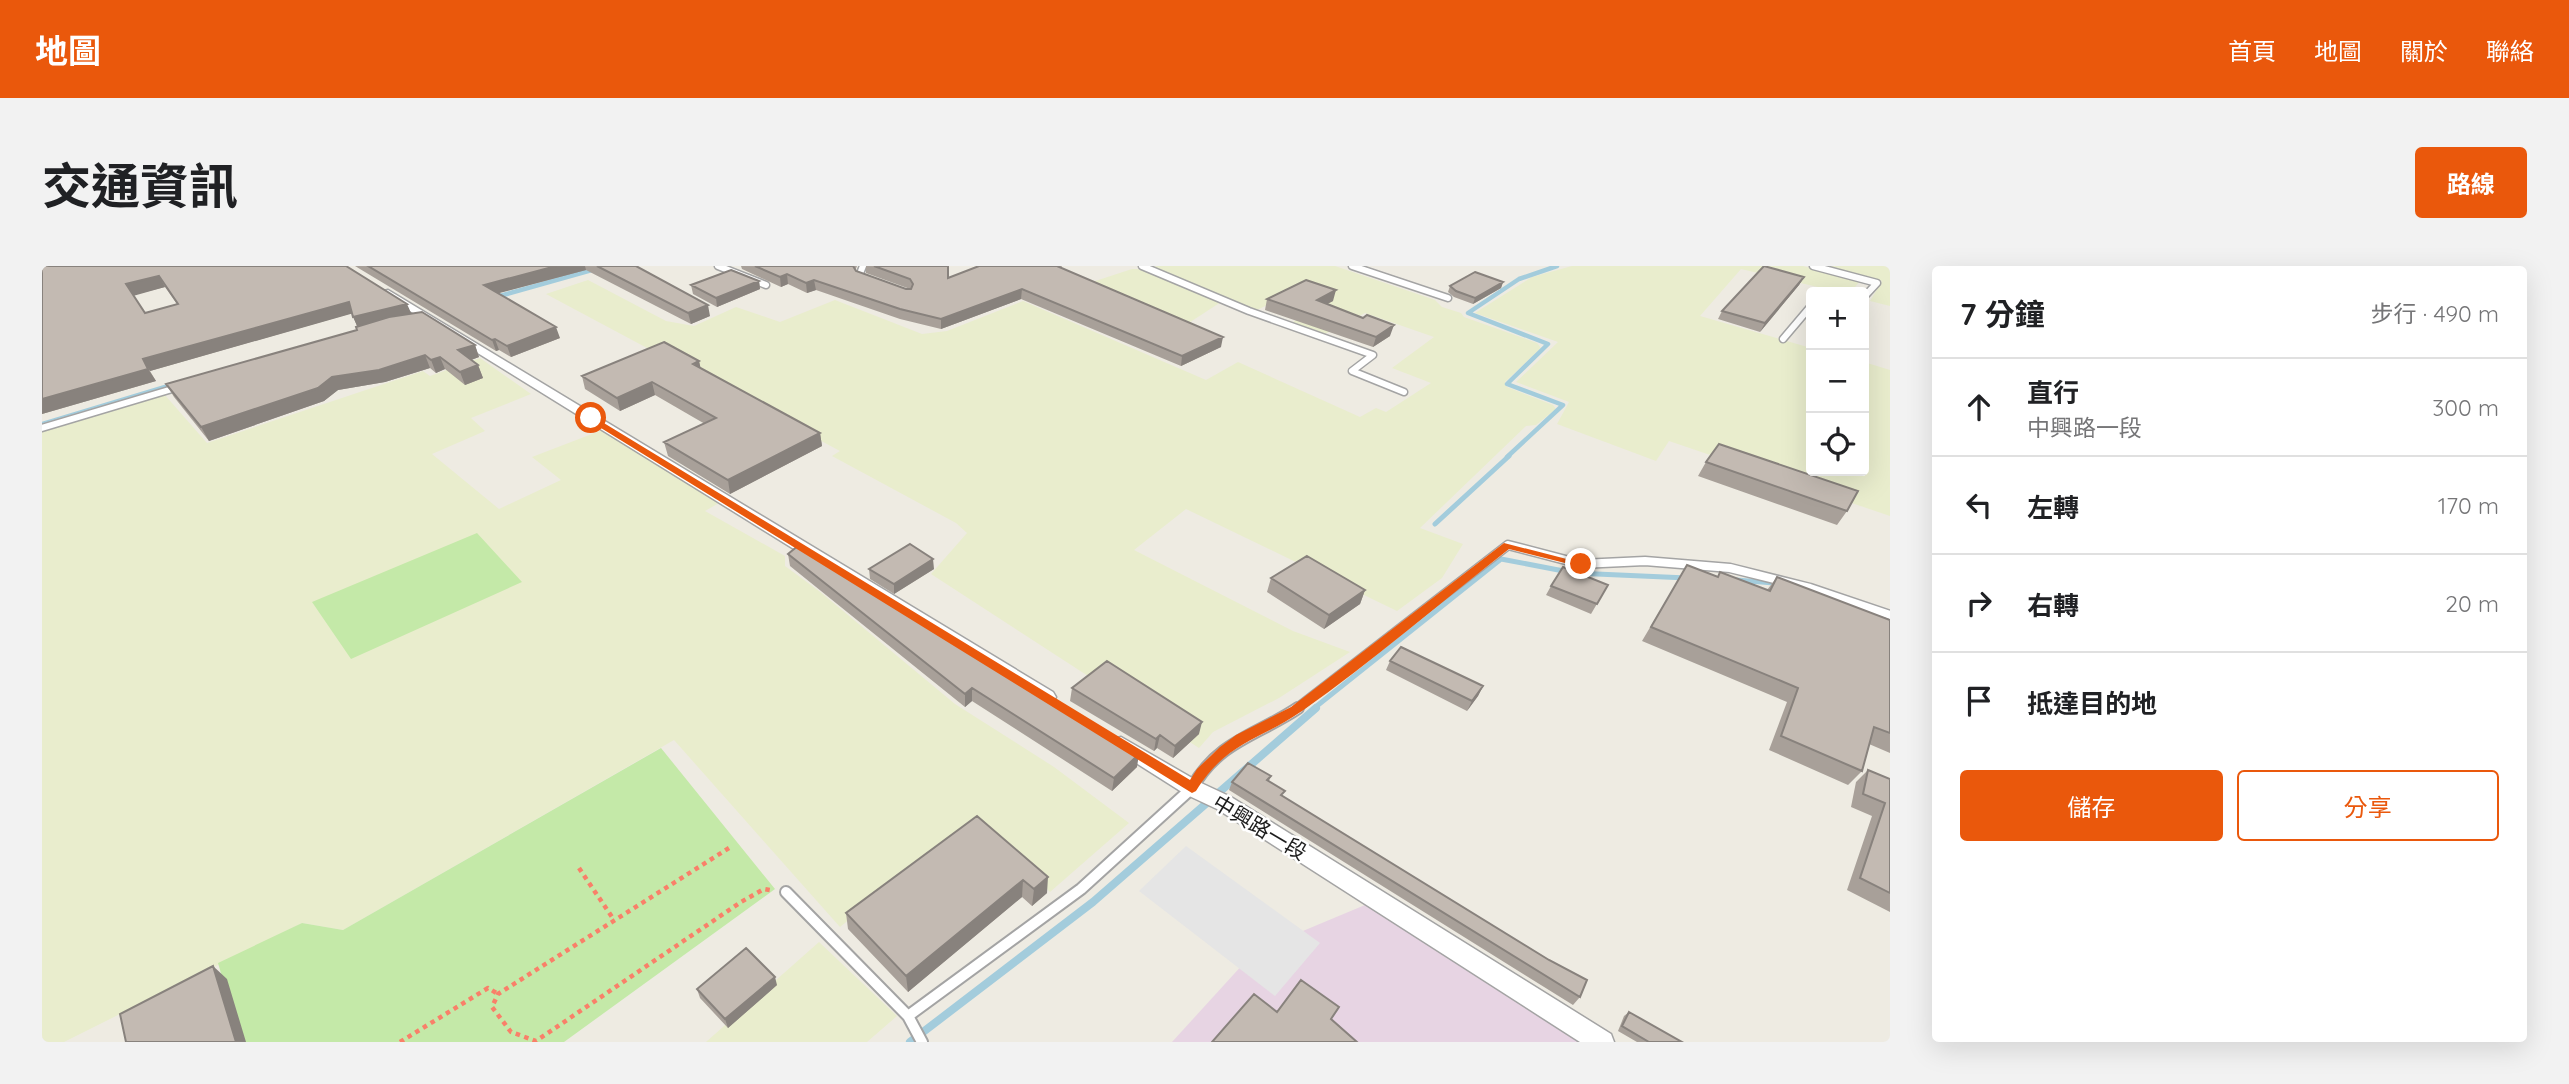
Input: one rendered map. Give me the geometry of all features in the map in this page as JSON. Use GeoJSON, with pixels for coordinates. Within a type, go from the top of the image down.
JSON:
{"type":"FeatureCollection","features":[{"type":"Feature","properties":{"kind":"street"},"geometry":{"type":"LineString","coordinates":[[375,285],[424,319],[1065,709]]}},
{"type":"Feature","properties":{"kind":"street","name":"中興路一段"},"geometry":{"type":"LineString","coordinates":[[1111,737],[1192,788],[1224,803],[1602,1042]]}},
{"type":"Feature","properties":{"kind":"lane"},"geometry":{"type":"LineString","coordinates":[[718,266],[766,285]]}},
{"type":"Feature","properties":{"kind":"lane"},"geometry":{"type":"LineString","coordinates":[[863,266],[859,276],[872,281]]}},
{"type":"Feature","properties":{"kind":"lane"},"geometry":{"type":"LineString","coordinates":[[1142,266],[1249,311],[1373,355],[1352,371],[1404,392]]}},
{"type":"Feature","properties":{"kind":"lane"},"geometry":{"type":"LineString","coordinates":[[1352,266],[1448,298]]}},
{"type":"Feature","properties":{"kind":"lane"},"geometry":{"type":"LineString","coordinates":[[1813,266],[1877,283],[1869,292]]}},
{"type":"Feature","properties":{"kind":"lane"},"geometry":{"type":"LineString","coordinates":[[1783,339],[1806,312]]}},
{"type":"Feature","properties":{"kind":"lane"},"geometry":{"type":"LineString","coordinates":[[42,428],[185,385]]}},
{"type":"Feature","properties":{"kind":"lane"},"geometry":{"type":"LineString","coordinates":[[908,1016],[1081,889],[1192,788],[1201,772],[1224,750],[1240,738],[1295,710],[1508,545],[1581,564],[1644,561],[1730,569],[1810,588],[1890,615]]}},
{"type":"Feature","properties":{"kind":"lane"},"geometry":{"type":"LineString","coordinates":[[786,892],[908,1016],[922,1042]]}},
{"type":"Feature","properties":{"kind":"path"},"geometry":{"type":"LineString","coordinates":[[729,848],[498,994],[492,1007],[511,1032],[536,1041],[741,902],[764,889],[786,892]]}},
{"type":"Feature","properties":{"kind":"path"},"geometry":{"type":"LineString","coordinates":[[579,868],[614,920]]}},
{"type":"Feature","properties":{"kind":"path"},"geometry":{"type":"LineString","coordinates":[[400,1042],[488,988],[498,994]]}},
{"type":"Feature","properties":{"kind":"shaded area"},"geometry":{"type":"Polygon","coordinates":[[[1186,846],[1320,943],[1275,996],[1139,891],[1186,846]]]}},
{"type":"Feature","properties":{"kind":"shaded area"},"geometry":{"type":"Polygon","coordinates":[[[1365,905],[1584,1042],[1172,1042],[1255,951],[1365,905]]]}},
{"type":"Feature","properties":{"kind":"green space"},"geometry":{"type":"Polygon","coordinates":[[[1156,266],[1335,266],[1435,300],[1442,307],[1461,313],[1464,317],[1537,343],[1541,348],[1505,382],[1507,387],[1553,405],[1556,409],[1536,425],[1526,426],[1420,528],[1463,544],[1442,578],[1397,611],[1186,509],[1134,550],[1293,631],[1350,652],[1279,698],[1213,732],[1199,748],[931,574],[967,533],[956,523],[832,456],[840,451],[546,294],[588,280],[666,321],[694,326],[736,307],[780,322],[835,300],[922,334],[947,331],[1023,301],[1206,380],[1238,362],[1360,417],[1376,408],[1386,412],[1431,383],[1392,368],[1434,337],[1365,313],[1323,335],[1291,323],[1331,301],[1300,289],[1257,310],[1151,269],[1156,266]]]}},
{"type":"Feature","properties":{"kind":"green space"},"geometry":{"type":"Polygon","coordinates":[[[1572,266],[1803,266],[1860,281],[1855,287],[1818,287],[1741,269],[1700,316],[1806,347],[1806,476],[1869,476],[1869,364],[1890,370],[1890,516],[1669,441],[1656,461],[1557,424],[1569,402],[1516,382],[1558,342],[1475,313],[1532,277],[1572,266]]]}},
{"type":"Feature","properties":{"kind":"green space"},"geometry":{"type":"Polygon","coordinates":[[[1827,266],[1890,266],[1890,306],[1870,301],[1882,281],[1827,266]]]}},
{"type":"Feature","properties":{"kind":"green space"},"geometry":{"type":"Polygon","coordinates":[[[1132,269],[1221,302],[1181,328],[1080,286],[1132,269]]]}},
{"type":"Feature","properties":{"kind":"green space"},"geometry":{"type":"Polygon","coordinates":[[[480,358],[531,394],[471,418],[485,431],[432,454],[499,509],[561,480],[532,457],[605,429],[719,503],[705,511],[785,556],[785,566],[955,704],[1054,767],[1129,823],[1050,892],[974,818],[840,927],[674,740],[343,930],[302,923],[64,1042],[42,1042],[42,429],[164,394],[207,443],[423,371],[430,376],[480,358]]]}},
{"type":"Feature","properties":{"kind":"green space"},"geometry":{"type":"Polygon","coordinates":[[[477,533],[522,582],[351,659],[312,602],[477,533]]]}},
{"type":"Feature","properties":{"kind":"green space"},"geometry":{"type":"Polygon","coordinates":[[[661,748],[775,889],[564,1042],[241,1042],[218,963],[302,923],[343,930],[661,748]]]}},
{"type":"Feature","properties":{"kind":"green space"},"geometry":{"type":"Polygon","coordinates":[[[819,942],[897,1016],[867,1042],[706,1042],[819,942]]]}},
{"type":"Feature","properties":{"kind":"building"},"geometry":{"type":"Polygon","coordinates":[[[42,266],[346,266],[407,304],[353,317],[349,302],[143,359],[148,369],[42,399],[42,266]],[[159,276],[126,284],[145,313],[178,304],[159,276]]]}},
{"type":"Feature","properties":{"kind":"building"},"geometry":{"type":"Polygon","coordinates":[[[368,266],[556,266],[484,285],[556,327],[507,346],[492,340],[368,266]]]}},
{"type":"Feature","properties":{"kind":"building"},"geometry":{"type":"Polygon","coordinates":[[[597,266],[636,266],[708,305],[688,313],[597,266]]]}},
{"type":"Feature","properties":{"kind":"building"},"geometry":{"type":"Polygon","coordinates":[[[755,266],[853,266],[856,271],[911,289],[913,284],[910,279],[874,266],[948,266],[948,278],[979,266],[1057,266],[1223,337],[1182,356],[1022,289],[941,319],[900,309],[814,280],[806,283],[787,274],[780,277],[755,266]]]}},
{"type":"Feature","properties":{"kind":"building"},"geometry":{"type":"Polygon","coordinates":[[[1764,266],[1804,277],[1765,323],[1722,311],[1764,266]]]}},
{"type":"Feature","properties":{"kind":"building"},"geometry":{"type":"Polygon","coordinates":[[[731,270],[759,281],[716,298],[691,285],[731,270]]]}},
{"type":"Feature","properties":{"kind":"building"},"geometry":{"type":"Polygon","coordinates":[[[1475,272],[1503,282],[1475,298],[1450,286],[1475,272]]]}},
{"type":"Feature","properties":{"kind":"building"},"geometry":{"type":"Polygon","coordinates":[[[1306,280],[1336,290],[1317,300],[1363,318],[1367,315],[1394,325],[1376,337],[1267,299],[1306,280]]]}},
{"type":"Feature","properties":{"kind":"building"},"geometry":{"type":"Polygon","coordinates":[[[422,312],[475,345],[458,350],[478,365],[460,372],[440,357],[431,360],[425,355],[379,370],[332,377],[318,388],[201,427],[166,384],[357,330],[356,327],[389,317],[422,312]]]}},
{"type":"Feature","properties":{"kind":"building"},"geometry":{"type":"Polygon","coordinates":[[[664,342],[699,361],[693,364],[820,433],[728,480],[664,442],[716,418],[652,382],[617,398],[582,376],[664,342]]]}},
{"type":"Feature","properties":{"kind":"building"},"geometry":{"type":"Polygon","coordinates":[[[1719,444],[1806,473],[1806,476],[1814,476],[1858,491],[1847,511],[1706,462],[1719,444]]]}},
{"type":"Feature","properties":{"kind":"building"},"geometry":{"type":"Polygon","coordinates":[[[910,544],[933,559],[894,584],[869,569],[910,544]]]}},
{"type":"Feature","properties":{"kind":"building"},"geometry":{"type":"Polygon","coordinates":[[[799,545],[1139,754],[1114,778],[972,688],[965,694],[788,554],[799,545]]]}},
{"type":"Feature","properties":{"kind":"building"},"geometry":{"type":"Polygon","coordinates":[[[1307,556],[1365,590],[1329,615],[1271,578],[1307,556]]]}},
{"type":"Feature","properties":{"kind":"building"},"geometry":{"type":"Polygon","coordinates":[[[1687,565],[1718,577],[1720,572],[1770,591],[1777,577],[1890,620],[1890,733],[1874,727],[1862,771],[1781,736],[1798,688],[1651,627],[1687,565]]]}},
{"type":"Feature","properties":{"kind":"building"},"geometry":{"type":"Polygon","coordinates":[[[1563,567],[1608,585],[1597,604],[1551,586],[1563,567]]]}},
{"type":"Feature","properties":{"kind":"building"},"geometry":{"type":"Polygon","coordinates":[[[1401,647],[1483,686],[1472,701],[1390,661],[1401,647]]]}},
{"type":"Feature","properties":{"kind":"building"},"geometry":{"type":"Polygon","coordinates":[[[1107,661],[1202,722],[1175,746],[1160,735],[1156,739],[1072,688],[1107,661]]]}},
{"type":"Feature","properties":{"kind":"building"},"geometry":{"type":"Polygon","coordinates":[[[1248,763],[1271,776],[1267,780],[1285,791],[1281,795],[1549,960],[1587,980],[1580,997],[1232,782],[1248,763]]]}},
{"type":"Feature","properties":{"kind":"building"},"geometry":{"type":"Polygon","coordinates":[[[1868,770],[1890,779],[1890,893],[1860,878],[1885,803],[1863,794],[1868,770]]]}},
{"type":"Feature","properties":{"kind":"building"},"geometry":{"type":"Polygon","coordinates":[[[977,816],[1048,877],[1034,889],[1023,880],[906,976],[846,913],[977,816]]]}},
{"type":"Feature","properties":{"kind":"building"},"geometry":{"type":"Polygon","coordinates":[[[746,948],[775,977],[725,1019],[697,989],[746,948]]]}},
{"type":"Feature","properties":{"kind":"building"},"geometry":{"type":"Polygon","coordinates":[[[213,966],[236,1042],[126,1042],[120,1014],[213,966]]]}},
{"type":"Feature","properties":{"kind":"building"},"geometry":{"type":"Polygon","coordinates":[[[1301,980],[1339,1007],[1331,1019],[1357,1042],[1212,1042],[1254,994],[1277,1012],[1301,980]]]}},
{"type":"Feature","properties":{"kind":"building"},"geometry":{"type":"Polygon","coordinates":[[[1629,1012],[1682,1042],[1649,1042],[1622,1026],[1629,1012]]]}},
{"type":"Feature","properties":{"kind":"waterway"},"geometry":{"type":"LineString","coordinates":[[496,297],[606,266]]}},
{"type":"Feature","properties":{"kind":"waterway"},"geometry":{"type":"LineString","coordinates":[[1507,457],[1563,405],[1507,384],[1548,344],[1468,313],[1519,279],[1557,266]]}},
{"type":"Feature","properties":{"kind":"waterway"},"geometry":{"type":"LineString","coordinates":[[42,424],[175,384]]}},
{"type":"Feature","properties":{"kind":"waterway"},"geometry":{"type":"LineString","coordinates":[[1435,524],[1509,456]]}},
{"type":"Feature","properties":{"kind":"waterway"},"geometry":{"type":"LineString","coordinates":[[1313,709],[1501,559],[1574,573],[1687,578]]}},
{"type":"Feature","properties":{"kind":"waterway"},"geometry":{"type":"LineString","coordinates":[[1736,580],[1774,583]]}},
{"type":"Feature","properties":{"kind":"waterway"},"geometry":{"type":"LineString","coordinates":[[910,1042],[1093,902],[1316,708]]}},
{"type":"Feature","properties":{"kind":"route"},"geometry":{"type":"LineString","coordinates":[[591,418],[1192,788],[1201,772],[1224,750],[1240,738],[1295,710],[1508,545],[1581,564]]}}]}
